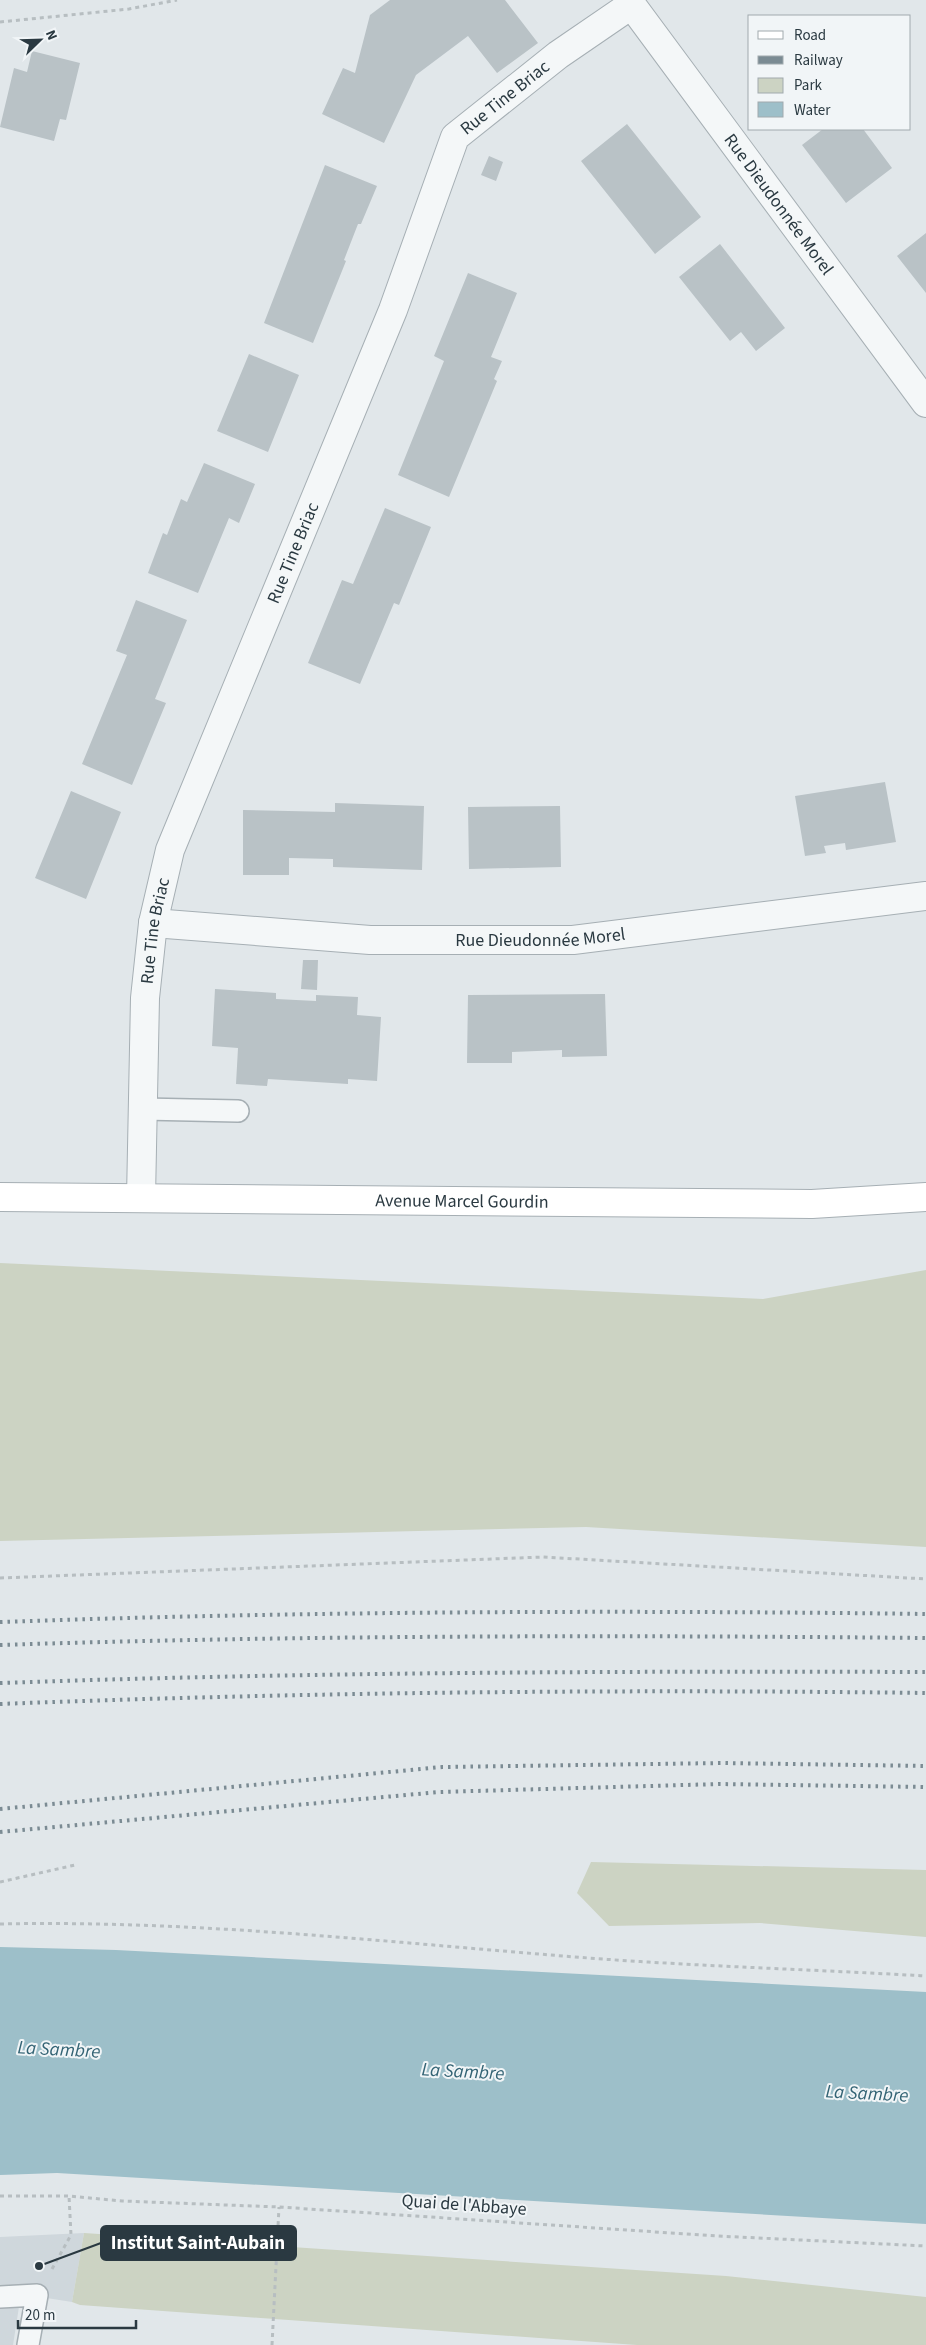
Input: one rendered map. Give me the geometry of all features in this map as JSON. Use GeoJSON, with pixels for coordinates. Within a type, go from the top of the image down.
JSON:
{"type":"FeatureCollection","features":[{"type":"Feature","properties":{"kind":"street","name":"Rue Dieudonnée Morel"},"geometry":{"type":"LineString","coordinates":[[630,2],[926,403]]}},
{"type":"Feature","properties":{"kind":"street","name":"Rue Tine Briac"},"geometry":{"type":"LineString","coordinates":[[141,1198],[146,998],[153,923],[170,850],[393,310],[455,137],[558,55],[630,2]]}},
{"type":"Feature","properties":{"kind":"street","name":"Rue Dieudonnée Morel"},"geometry":{"type":"LineString","coordinates":[[153,923],[370,940],[573,940],[926,896]]}},
{"type":"Feature","properties":{"kind":"street","name":"Avenue Marcel Gourdin"},"geometry":{"type":"LineString","coordinates":[[0,1197],[812,1204],[926,1197]]}},
{"type":"Feature","properties":{"kind":"lane"},"geometry":{"type":"LineString","coordinates":[[143,1109],[238,1111]]}},
{"type":"Feature","properties":{"kind":"lane"},"geometry":{"type":"LineString","coordinates":[[0,2297],[37,2295],[28,2345]]}},
{"type":"Feature","properties":{"kind":"path"},"geometry":{"type":"LineString","coordinates":[[0,22],[129,9],[177,0]]}},
{"type":"Feature","properties":{"kind":"path"},"geometry":{"type":"LineString","coordinates":[[0,1578],[544,1557],[926,1580]]}},
{"type":"Feature","properties":{"kind":"path"},"geometry":{"type":"LineString","coordinates":[[0,1882],[75,1865]]}},
{"type":"Feature","properties":{"kind":"path"},"geometry":{"type":"LineString","coordinates":[[0,1924],[40,1923],[234,1930],[590,1958],[926,1976]]}},
{"type":"Feature","properties":{"kind":"path","name":"Quai de l'Abbaye"},"geometry":{"type":"LineString","coordinates":[[0,2196],[70,2196],[122,2201],[280,2207],[717,2236],[926,2246]]}},
{"type":"Feature","properties":{"kind":"path"},"geometry":{"type":"LineString","coordinates":[[37,2295],[71,2235],[70,2196]]}},
{"type":"Feature","properties":{"kind":"path"},"geometry":{"type":"LineString","coordinates":[[272,2345],[280,2207]]}},
{"type":"Feature","properties":{"kind":"shaded area"},"geometry":{"type":"Polygon","coordinates":[[[84,2233],[72,2302],[21,2294],[13,2345],[0,2345],[0,2237],[84,2233]]]}},
{"type":"Feature","properties":{"kind":"green space"},"geometry":{"type":"Polygon","coordinates":[[[0,1263],[763,1299],[926,1270],[926,1547],[586,1527],[0,1541],[0,1263]]]}},
{"type":"Feature","properties":{"kind":"green space"},"geometry":{"type":"Polygon","coordinates":[[[591,1862],[926,1870],[926,1937],[760,1923],[609,1926],[577,1893],[591,1862]]]}},
{"type":"Feature","properties":{"kind":"green space"},"geometry":{"type":"Polygon","coordinates":[[[84,2233],[726,2276],[926,2297],[926,2345],[637,2345],[80,2305],[72,2302],[84,2233]]]}},
{"type":"Feature","properties":{"kind":"water","name":"La Sambre"},"geometry":{"type":"Polygon","coordinates":[[[0,1947],[116,1950],[926,1992],[926,2224],[57,2173],[0,2175],[0,1947]]]}},
{"type":"Feature","properties":{"kind":"building"},"geometry":{"type":"Polygon","coordinates":[[[390,0],[505,0],[538,43],[497,73],[468,36],[416,75],[384,143],[322,114],[343,68],[355,73],[370,15],[390,0]]]}},
{"type":"Feature","properties":{"kind":"building"},"geometry":{"type":"Polygon","coordinates":[[[32,51],[80,63],[66,120],[60,119],[54,141],[0,127],[14,68],[27,72],[32,51]]]}},
{"type":"Feature","properties":{"kind":"building"},"geometry":{"type":"Polygon","coordinates":[[[627,124],[701,217],[655,254],[581,161],[627,124]]]}},
{"type":"Feature","properties":{"kind":"building"},"geometry":{"type":"Polygon","coordinates":[[[822,130],[864,130],[892,168],[846,203],[802,145],[822,130]]]}},
{"type":"Feature","properties":{"kind":"building"},"geometry":{"type":"Polygon","coordinates":[[[489,156],[503,162],[496,181],[481,175],[489,156]]]}},
{"type":"Feature","properties":{"kind":"building"},"geometry":{"type":"Polygon","coordinates":[[[325,165],[377,186],[361,224],[358,224],[344,260],[346,261],[313,343],[264,323],[325,165]]]}},
{"type":"Feature","properties":{"kind":"building"},"geometry":{"type":"Polygon","coordinates":[[[926,233],[926,293],[897,256],[926,233]]]}},
{"type":"Feature","properties":{"kind":"building"},"geometry":{"type":"Polygon","coordinates":[[[720,244],[785,328],[756,351],[741,332],[730,341],[679,277],[720,244]]]}},
{"type":"Feature","properties":{"kind":"building"},"geometry":{"type":"Polygon","coordinates":[[[468,273],[517,293],[491,357],[502,361],[494,379],[497,381],[449,497],[398,475],[444,361],[434,356],[468,273]]]}},
{"type":"Feature","properties":{"kind":"building"},"geometry":{"type":"Polygon","coordinates":[[[249,354],[299,375],[268,452],[217,431],[249,354]]]}},
{"type":"Feature","properties":{"kind":"building"},"geometry":{"type":"Polygon","coordinates":[[[204,463],[255,484],[239,523],[229,518],[198,593],[148,573],[163,533],[167,535],[181,499],[187,502],[204,463]]]}},
{"type":"Feature","properties":{"kind":"building"},"geometry":{"type":"Polygon","coordinates":[[[385,508],[431,527],[399,605],[394,603],[360,684],[308,663],[342,580],[353,584],[385,508]]]}},
{"type":"Feature","properties":{"kind":"building"},"geometry":{"type":"Polygon","coordinates":[[[136,600],[187,620],[155,699],[166,703],[132,785],[82,764],[127,655],[116,651],[136,600]]]}},
{"type":"Feature","properties":{"kind":"building"},"geometry":{"type":"Polygon","coordinates":[[[885,782],[896,842],[846,850],[845,843],[824,846],[826,853],[805,856],[795,796],[885,782]]]}},
{"type":"Feature","properties":{"kind":"building"},"geometry":{"type":"Polygon","coordinates":[[[71,791],[121,812],[86,899],[35,878],[71,791]]]}},
{"type":"Feature","properties":{"kind":"building"},"geometry":{"type":"Polygon","coordinates":[[[335,803],[424,806],[422,870],[333,867],[333,859],[289,858],[289,875],[243,875],[243,810],[335,812],[335,803]]]}},
{"type":"Feature","properties":{"kind":"building"},"geometry":{"type":"Polygon","coordinates":[[[560,806],[561,867],[469,869],[468,807],[560,806]]]}},
{"type":"Feature","properties":{"kind":"building"},"geometry":{"type":"Polygon","coordinates":[[[303,960],[318,960],[317,990],[301,989],[303,960]]]}},
{"type":"Feature","properties":{"kind":"building"},"geometry":{"type":"Polygon","coordinates":[[[215,989],[276,993],[276,999],[316,1001],[316,995],[358,997],[357,1015],[381,1017],[377,1081],[348,1079],[348,1084],[268,1079],[267,1086],[236,1084],[238,1048],[212,1046],[215,989]]]}},
{"type":"Feature","properties":{"kind":"building"},"geometry":{"type":"Polygon","coordinates":[[[605,994],[607,1056],[562,1057],[562,1050],[512,1052],[512,1063],[467,1063],[468,995],[605,994]]]}},
{"type":"Feature","properties":{"kind":"railway"},"geometry":{"type":"LineString","coordinates":[[0,1622],[463,1612],[926,1614]]}},
{"type":"Feature","properties":{"kind":"railway"},"geometry":{"type":"LineString","coordinates":[[0,1645],[231,1639],[463,1637],[695,1636],[926,1638]]}},
{"type":"Feature","properties":{"kind":"railway"},"geometry":{"type":"LineString","coordinates":[[0,1683],[231,1676],[463,1673],[926,1672]]}},
{"type":"Feature","properties":{"kind":"railway"},"geometry":{"type":"LineString","coordinates":[[0,1704],[463,1692],[695,1691],[926,1693]]}},
{"type":"Feature","properties":{"kind":"railway"},"geometry":{"type":"LineString","coordinates":[[0,1809],[442,1767],[722,1763],[926,1766]]}},
{"type":"Feature","properties":{"kind":"railway"},"geometry":{"type":"LineString","coordinates":[[0,1832],[439,1792],[719,1784],[926,1787]]}},
{"type":"Feature","properties":{"kind":"place","name":"Institut Saint-Aubain"},"geometry":{"type":"Point","coordinates":[39,2266]}}]}
